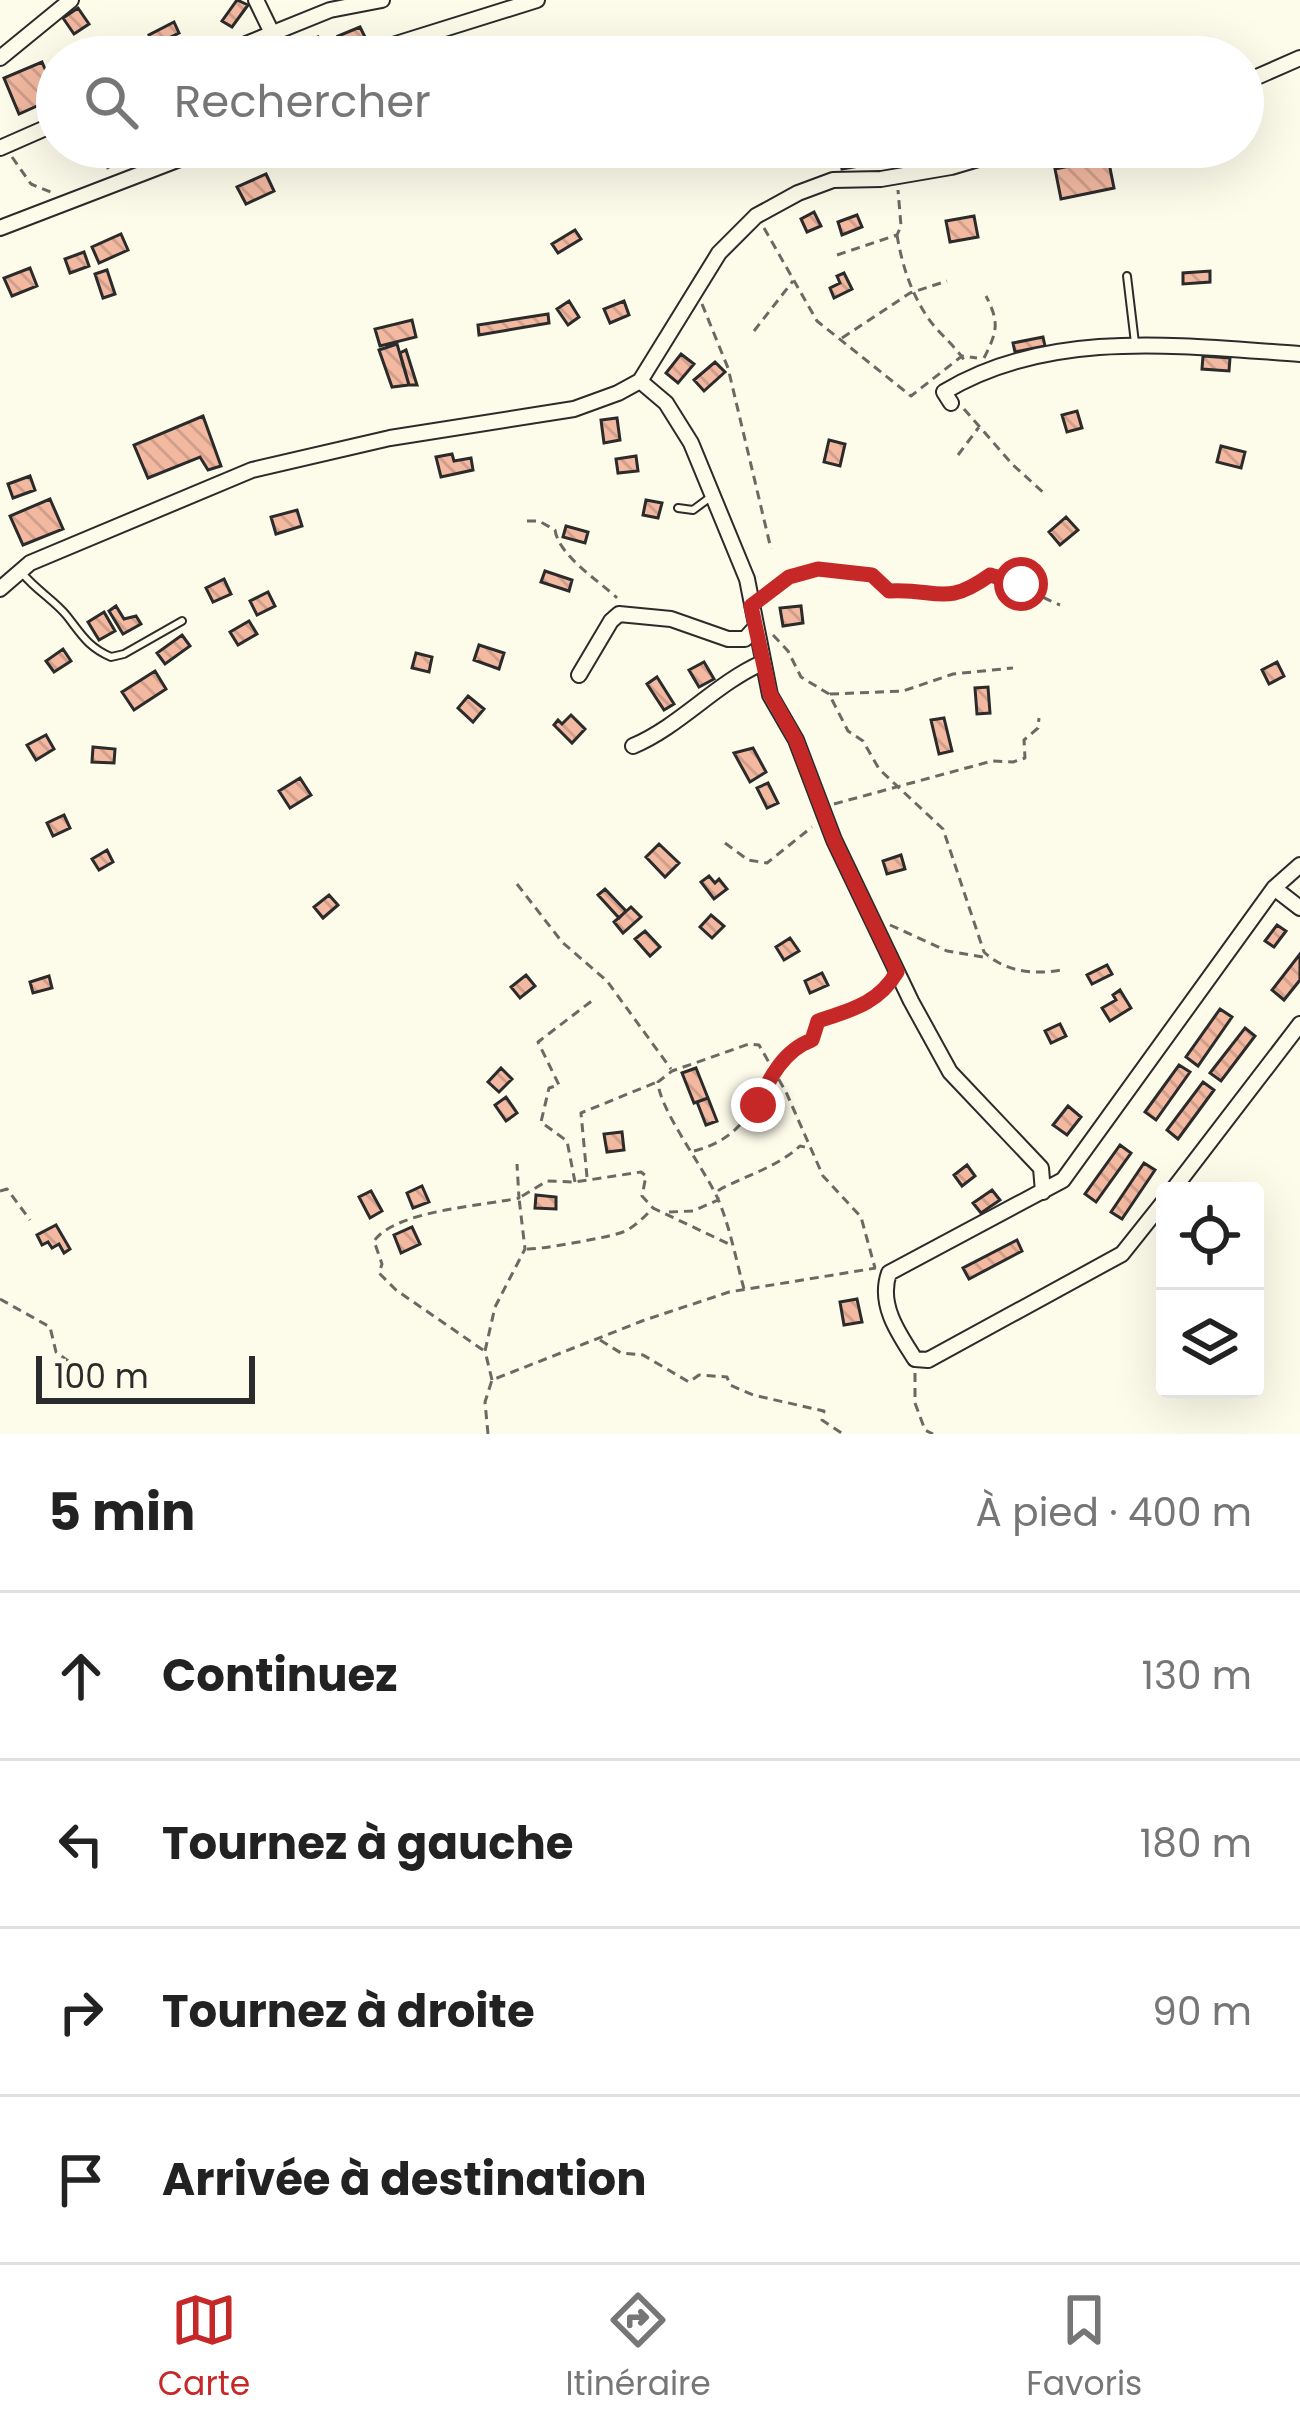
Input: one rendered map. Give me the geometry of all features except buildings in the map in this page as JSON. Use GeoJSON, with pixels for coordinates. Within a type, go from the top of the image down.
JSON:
{"type":"FeatureCollection","features":[{"type":"Feature","properties":{"kind":"street"},"geometry":{"type":"LineString","coordinates":[[0,58],[71,0]]}},
{"type":"Feature","properties":{"kind":"street"},"geometry":{"type":"LineString","coordinates":[[256,0],[272,33]]}},
{"type":"Feature","properties":{"kind":"street"},"geometry":{"type":"LineString","coordinates":[[265,36],[330,10],[382,0]]}},
{"type":"Feature","properties":{"kind":"street"},"geometry":{"type":"LineString","coordinates":[[422,36],[537,0]]}},
{"type":"Feature","properties":{"kind":"street"},"geometry":{"type":"LineString","coordinates":[[1264,74],[1300,58]]}},
{"type":"Feature","properties":{"kind":"street"},"geometry":{"type":"LineString","coordinates":[[2,147],[36,132]]}},
{"type":"Feature","properties":{"kind":"street"},"geometry":{"type":"LineString","coordinates":[[0,228],[158,168]]}},
{"type":"Feature","properties":{"kind":"street"},"geometry":{"type":"LineString","coordinates":[[0,589],[30,563],[252,470],[390,438],[574,410],[640,381],[718,253],[756,216],[832,181],[941,168]]}},
{"type":"Feature","properties":{"kind":"street"},"geometry":{"type":"LineString","coordinates":[[951,403],[944,392],[974,374],[1109,344],[1300,354]]}},
{"type":"Feature","properties":{"kind":"street"},"geometry":{"type":"LineString","coordinates":[[640,381],[666,403],[691,443],[747,579],[770,694],[796,740],[826,819],[897,972],[950,1072],[1040,1168],[1043,1192]]}},
{"type":"Feature","properties":{"kind":"street"},"geometry":{"type":"LineString","coordinates":[[579,675],[610,621],[619,614],[671,619],[728,639],[745,639],[753,618]]}},
{"type":"Feature","properties":{"kind":"street"},"geometry":{"type":"LineString","coordinates":[[633,746],[652,738],[737,674],[763,663]]}},
{"type":"Feature","properties":{"kind":"street"},"geometry":{"type":"LineString","coordinates":[[1156,1211],[1121,1254],[928,1360],[915,1359],[898,1334],[882,1292],[882,1270],[1063,1180],[1274,888],[1300,865]]}},
{"type":"Feature","properties":{"kind":"street"},"geometry":{"type":"LineString","coordinates":[[1274,888],[1300,908]]}},
{"type":"Feature","properties":{"kind":"street"},"geometry":{"type":"LineString","coordinates":[[1179,1182],[1300,1024]]}},
{"type":"Feature","properties":{"kind":"lane"},"geometry":{"type":"LineString","coordinates":[[1126,276],[1135,345]]}},
{"type":"Feature","properties":{"kind":"lane"},"geometry":{"type":"LineString","coordinates":[[678,508],[693,510],[712,496]]}},
{"type":"Feature","properties":{"kind":"lane"},"geometry":{"type":"LineString","coordinates":[[21,571],[41,596],[65,613],[80,638],[111,657],[182,621]]}},
{"type":"Feature","properties":{"kind":"path"},"geometry":{"type":"LineString","coordinates":[[2,147],[31,184],[70,202]]}},
{"type":"Feature","properties":{"kind":"path"},"geometry":{"type":"LineString","coordinates":[[108,168],[115,185]]}},
{"type":"Feature","properties":{"kind":"path"},"geometry":{"type":"LineString","coordinates":[[897,176],[902,267],[930,321],[952,341],[974,374]]}},
{"type":"Feature","properties":{"kind":"path"},"geometry":{"type":"LineString","coordinates":[[756,216],[817,321],[911,396],[962,356],[1009,364]]}},
{"type":"Feature","properties":{"kind":"path"},"geometry":{"type":"LineString","coordinates":[[837,255],[897,235]]}},
{"type":"Feature","properties":{"kind":"path"},"geometry":{"type":"LineString","coordinates":[[754,332],[794,280]]}},
{"type":"Feature","properties":{"kind":"path"},"geometry":{"type":"LineString","coordinates":[[840,340],[850,329],[914,292],[947,281]]}},
{"type":"Feature","properties":{"kind":"path"},"geometry":{"type":"LineString","coordinates":[[695,293],[709,314],[728,368],[771,549]]}},
{"type":"Feature","properties":{"kind":"path"},"geometry":{"type":"LineString","coordinates":[[983,359],[998,330],[998,317],[986,296]]}},
{"type":"Feature","properties":{"kind":"path"},"geometry":{"type":"LineString","coordinates":[[951,403],[962,407],[1045,494]]}},
{"type":"Feature","properties":{"kind":"path"},"geometry":{"type":"LineString","coordinates":[[958,455],[980,426]]}},
{"type":"Feature","properties":{"kind":"path"},"geometry":{"type":"LineString","coordinates":[[527,521],[539,521],[555,530],[564,550],[629,614]]}},
{"type":"Feature","properties":{"kind":"path"},"geometry":{"type":"LineString","coordinates":[[990,958],[943,829],[879,769],[863,741],[848,731],[829,694],[801,677],[788,651],[753,618],[789,577],[818,569],[872,575],[889,591],[941,596],[959,595],[990,575],[1011,579],[1060,605]]}},
{"type":"Feature","properties":{"kind":"path"},"geometry":{"type":"LineString","coordinates":[[829,694],[903,691],[953,674],[1013,668]]}},
{"type":"Feature","properties":{"kind":"path"},"geometry":{"type":"LineString","coordinates":[[725,843],[748,860],[767,863],[826,819],[835,802],[863,799],[992,761],[1025,758],[1024,740],[1037,728],[1039,718]]}},
{"type":"Feature","properties":{"kind":"path"},"geometry":{"type":"LineString","coordinates":[[517,884],[562,941],[607,981],[672,1071]]}},
{"type":"Feature","properties":{"kind":"path"},"geometry":{"type":"LineString","coordinates":[[871,918],[947,951],[990,958],[1032,975],[1061,970]]}},
{"type":"Feature","properties":{"kind":"path"},"geometry":{"type":"LineString","coordinates":[[693,1151],[714,1146],[739,1130],[774,1072],[796,1046],[812,1040],[818,1021],[868,1004],[897,972]]}},
{"type":"Feature","properties":{"kind":"path"},"geometry":{"type":"LineString","coordinates":[[575,1182],[567,1141],[541,1122],[549,1088],[559,1085],[538,1042],[593,1000]]}},
{"type":"Feature","properties":{"kind":"path"},"geometry":{"type":"LineString","coordinates":[[492,1380],[597,1338],[744,1289],[882,1270],[861,1216],[824,1176],[759,1045],[749,1044],[672,1071],[658,1082],[581,1113],[588,1180]]}},
{"type":"Feature","properties":{"kind":"path"},"geometry":{"type":"LineString","coordinates":[[658,1082],[665,1108],[718,1200],[744,1289]]}},
{"type":"Feature","properties":{"kind":"path"},"geometry":{"type":"LineString","coordinates":[[718,1200],[718,1190],[754,1177],[800,1146],[810,1148]]}},
{"type":"Feature","properties":{"kind":"path"},"geometry":{"type":"LineString","coordinates":[[488,1434],[484,1402],[492,1380],[485,1351],[495,1307],[525,1249],[517,1164]]}},
{"type":"Feature","properties":{"kind":"path"},"geometry":{"type":"LineString","coordinates":[[485,1351],[379,1273],[377,1234],[420,1217],[519,1198],[547,1181],[575,1182],[641,1172],[646,1176],[642,1196],[653,1208],[732,1246]]}},
{"type":"Feature","properties":{"kind":"path"},"geometry":{"type":"LineString","coordinates":[[0,1191],[7,1189],[16,1196],[30,1220]]}},
{"type":"Feature","properties":{"kind":"path"},"geometry":{"type":"LineString","coordinates":[[667,1212],[694,1211],[718,1200]]}},
{"type":"Feature","properties":{"kind":"path"},"geometry":{"type":"LineString","coordinates":[[525,1249],[542,1251],[575,1240],[619,1234],[653,1208]]}},
{"type":"Feature","properties":{"kind":"path"},"geometry":{"type":"LineString","coordinates":[[0,1299],[50,1327],[56,1352],[93,1378]]}},
{"type":"Feature","properties":{"kind":"path"},"geometry":{"type":"LineString","coordinates":[[597,1338],[621,1353],[644,1355],[689,1382],[699,1375],[727,1376],[730,1385],[753,1395],[824,1411],[822,1420],[843,1434]]}},
{"type":"Feature","properties":{"kind":"path"},"geometry":{"type":"LineString","coordinates":[[915,1359],[915,1403],[925,1430],[933,1434]]}},
{"type":"Feature","properties":{"kind":"route"},"geometry":{"type":"LineString","coordinates":[[758,1105],[767,1082],[796,1046],[812,1040],[818,1021],[868,1004],[897,972],[834,840],[796,740],[770,694],[751,606],[789,577],[818,569],[872,575],[889,591],[941,596],[959,595],[990,575],[1021,584]]}}]}
